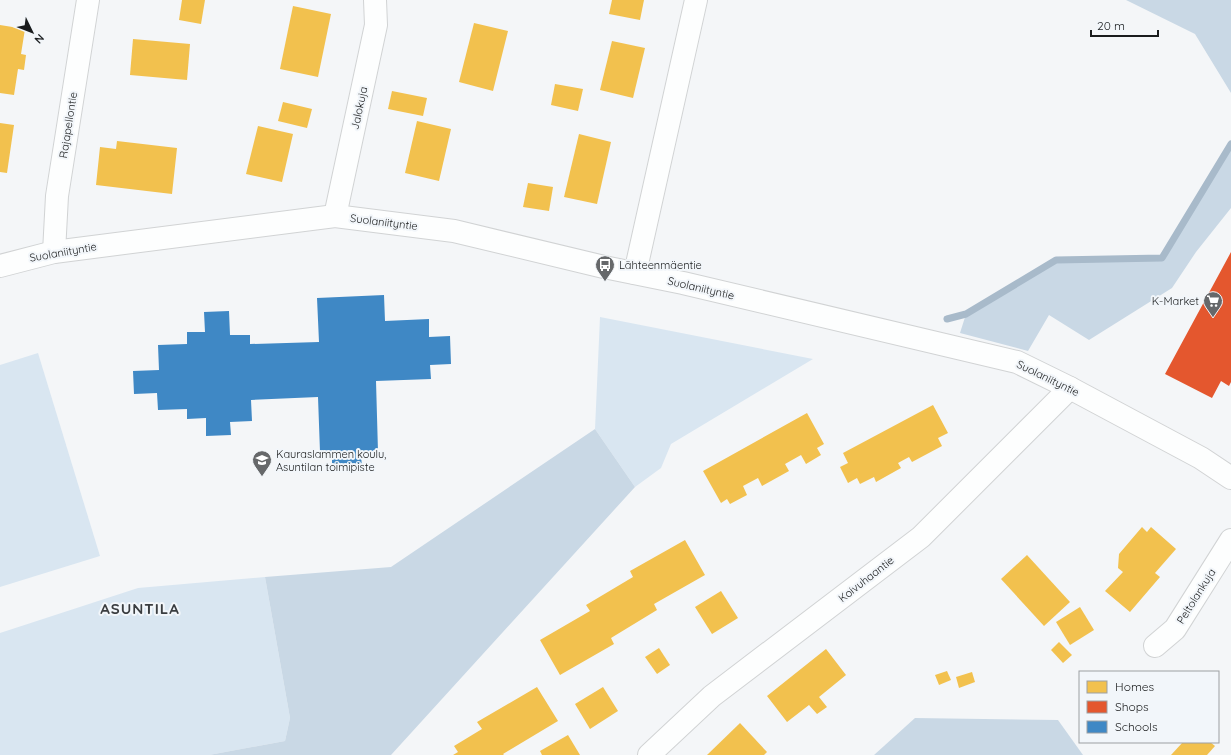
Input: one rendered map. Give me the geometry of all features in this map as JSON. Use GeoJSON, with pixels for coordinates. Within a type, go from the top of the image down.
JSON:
{"type":"FeatureCollection","features":[{"type":"Feature","properties":{"kind":"street","name":"Rajapellontie"},"geometry":{"type":"LineString","coordinates":[[54,252],[57,196],[88,0]]}},
{"type":"Feature","properties":{"kind":"street","name":"Jalokuja"},"geometry":{"type":"LineString","coordinates":[[336,216],[376,25],[375,0]]}},
{"type":"Feature","properties":{"kind":"street"},"geometry":{"type":"LineString","coordinates":[[635,273],[696,0]]}},
{"type":"Feature","properties":{"kind":"street","name":"Suolaniityntie"},"geometry":{"type":"LineString","coordinates":[[0,266],[54,252],[336,216],[454,231],[1017,362],[1070,388],[1202,458],[1231,478]]}},
{"type":"Feature","properties":{"kind":"street","name":"Koivuhaantie"},"geometry":{"type":"LineString","coordinates":[[649,755],[712,696],[921,536],[1070,388]]}},
{"type":"Feature","properties":{"kind":"street","name":"Peltolankuja"},"geometry":{"type":"LineString","coordinates":[[1155,646],[1175,629],[1231,540]]}},
{"type":"Feature","properties":{"kind":"shaded area"},"geometry":{"type":"Polygon","coordinates":[[[1126,0],[1231,0],[1231,93],[1195,34],[1126,0]]]}},
{"type":"Feature","properties":{"kind":"shaded area"},"geometry":{"type":"Polygon","coordinates":[[[1231,144],[1231,208],[1196,252],[1172,288],[1089,340],[1049,315],[1028,351],[960,333],[966,314],[1056,260],[1162,258],[1231,144]]]}},
{"type":"Feature","properties":{"kind":"shaded area"},"geometry":{"type":"Polygon","coordinates":[[[600,317],[813,359],[671,444],[661,468],[635,487],[595,429],[600,317]]]}},
{"type":"Feature","properties":{"kind":"shaded area"},"geometry":{"type":"Polygon","coordinates":[[[38,353],[100,556],[0,587],[0,365],[38,353]]]}},
{"type":"Feature","properties":{"kind":"shaded area"},"geometry":{"type":"Polygon","coordinates":[[[595,429],[635,487],[391,755],[209,755],[285,741],[290,718],[265,577],[391,567],[595,429]]]}},
{"type":"Feature","properties":{"kind":"shaded area"},"geometry":{"type":"Polygon","coordinates":[[[265,577],[290,718],[285,741],[209,755],[0,755],[0,633],[138,588],[265,577]]]}},
{"type":"Feature","properties":{"kind":"shaded area"},"geometry":{"type":"Polygon","coordinates":[[[915,718],[1058,720],[1083,755],[874,755],[915,718]]]}},
{"type":"Feature","properties":{"kind":"building: Homes"},"geometry":{"type":"Polygon","coordinates":[[[182,0],[205,0],[201,24],[179,20],[182,0]]]}},
{"type":"Feature","properties":{"kind":"building: Homes"},"geometry":{"type":"Polygon","coordinates":[[[612,0],[644,0],[640,20],[609,14],[612,0]]]}},
{"type":"Feature","properties":{"kind":"building: Homes"},"geometry":{"type":"Polygon","coordinates":[[[293,6],[331,14],[318,77],[280,69],[293,6]]]}},
{"type":"Feature","properties":{"kind":"building: Homes"},"geometry":{"type":"Polygon","coordinates":[[[474,23],[508,31],[493,91],[459,82],[474,23]]]}},
{"type":"Feature","properties":{"kind":"building: Homes"},"geometry":{"type":"Polygon","coordinates":[[[0,25],[25,29],[21,54],[26,55],[24,70],[18,69],[14,95],[0,93],[0,25]]]}},
{"type":"Feature","properties":{"kind":"building: Homes"},"geometry":{"type":"Polygon","coordinates":[[[133,39],[190,44],[187,80],[130,75],[133,39]]]}},
{"type":"Feature","properties":{"kind":"building: Homes"},"geometry":{"type":"Polygon","coordinates":[[[612,41],[645,48],[633,98],[600,90],[612,41]]]}},
{"type":"Feature","properties":{"kind":"building: Homes"},"geometry":{"type":"Polygon","coordinates":[[[555,84],[583,89],[578,111],[551,105],[555,84]]]}},
{"type":"Feature","properties":{"kind":"building: Homes"},"geometry":{"type":"Polygon","coordinates":[[[392,91],[427,98],[423,116],[388,109],[392,91]]]}},
{"type":"Feature","properties":{"kind":"building: Homes"},"geometry":{"type":"Polygon","coordinates":[[[283,102],[312,109],[307,128],[278,121],[283,102]]]}},
{"type":"Feature","properties":{"kind":"building: Homes"},"geometry":{"type":"Polygon","coordinates":[[[417,121],[451,129],[439,181],[405,173],[417,121]]]}},
{"type":"Feature","properties":{"kind":"building: Homes"},"geometry":{"type":"Polygon","coordinates":[[[0,123],[14,125],[7,173],[0,172],[0,123]]]}},
{"type":"Feature","properties":{"kind":"building: Homes"},"geometry":{"type":"Polygon","coordinates":[[[258,126],[293,134],[282,182],[246,174],[258,126]]]}},
{"type":"Feature","properties":{"kind":"building: Homes"},"geometry":{"type":"Polygon","coordinates":[[[579,134],[611,142],[597,204],[564,197],[579,134]]]}},
{"type":"Feature","properties":{"kind":"building: Homes"},"geometry":{"type":"Polygon","coordinates":[[[117,141],[177,148],[172,194],[96,185],[100,147],[116,149],[117,141]]]}},
{"type":"Feature","properties":{"kind":"building: Homes"},"geometry":{"type":"Polygon","coordinates":[[[528,183],[553,187],[549,211],[523,207],[528,183]]]}},
{"type":"Feature","properties":{"kind":"building: Homes"},"geometry":{"type":"Polygon","coordinates":[[[933,405],[948,433],[938,438],[942,446],[912,462],[909,457],[898,463],[901,468],[876,482],[874,477],[860,484],[857,478],[848,483],[840,467],[848,463],[843,453],[933,405]]]}},
{"type":"Feature","properties":{"kind":"building: Homes"},"geometry":{"type":"Polygon","coordinates":[[[807,413],[824,444],[817,448],[821,455],[806,464],[801,455],[785,464],[789,471],[762,486],[758,478],[743,486],[747,495],[730,504],[727,499],[721,503],[703,471],[807,413]]]}},
{"type":"Feature","properties":{"kind":"building: Homes"},"geometry":{"type":"Polygon","coordinates":[[[1142,527],[1147,532],[1151,527],[1176,549],[1155,573],[1160,577],[1130,612],[1105,591],[1123,572],[1118,568],[1119,554],[1142,527]]]}},
{"type":"Feature","properties":{"kind":"building: Homes"},"geometry":{"type":"Polygon","coordinates":[[[685,540],[705,575],[654,604],[657,610],[611,638],[614,644],[560,675],[540,640],[590,611],[586,605],[633,577],[630,571],[685,540]]]}},
{"type":"Feature","properties":{"kind":"building: Homes"},"geometry":{"type":"Polygon","coordinates":[[[1027,555],[1070,602],[1044,626],[1001,579],[1027,555]]]}},
{"type":"Feature","properties":{"kind":"building: Homes"},"geometry":{"type":"Polygon","coordinates":[[[721,591],[738,618],[712,634],[695,607],[721,591]]]}},
{"type":"Feature","properties":{"kind":"building: Homes"},"geometry":{"type":"Polygon","coordinates":[[[1080,607],[1094,630],[1070,645],[1056,622],[1080,607]]]}},
{"type":"Feature","properties":{"kind":"building: Homes"},"geometry":{"type":"Polygon","coordinates":[[[1059,642],[1072,655],[1063,663],[1051,650],[1059,642]]]}},
{"type":"Feature","properties":{"kind":"building: Homes"},"geometry":{"type":"Polygon","coordinates":[[[659,648],[670,665],[657,674],[645,657],[659,648]]]}},
{"type":"Feature","properties":{"kind":"building: Homes"},"geometry":{"type":"Polygon","coordinates":[[[826,649],[846,675],[819,697],[827,707],[817,714],[809,705],[787,722],[767,696],[826,649]]]}},
{"type":"Feature","properties":{"kind":"building: Homes"},"geometry":{"type":"Polygon","coordinates":[[[947,671],[951,680],[939,685],[935,675],[947,671]]]}},
{"type":"Feature","properties":{"kind":"building: Homes"},"geometry":{"type":"Polygon","coordinates":[[[972,672],[975,682],[959,688],[956,677],[972,672]]]}},
{"type":"Feature","properties":{"kind":"building: Homes"},"geometry":{"type":"Polygon","coordinates":[[[537,687],[558,721],[503,754],[504,755],[453,755],[458,752],[454,746],[482,729],[477,722],[537,687]]]}},
{"type":"Feature","properties":{"kind":"building: Homes"},"geometry":{"type":"Polygon","coordinates":[[[603,687],[618,711],[590,729],[575,704],[603,687]]]}},
{"type":"Feature","properties":{"kind":"building: Homes"},"geometry":{"type":"Polygon","coordinates":[[[740,723],[767,752],[764,755],[707,755],[740,723]]]}},
{"type":"Feature","properties":{"kind":"building: Homes"},"geometry":{"type":"Polygon","coordinates":[[[568,735],[580,755],[542,755],[540,751],[568,735]]]}},
{"type":"Feature","properties":{"kind":"building: Homes"},"geometry":{"type":"Polygon","coordinates":[[[1182,743],[1211,743],[1215,746],[1207,755],[1171,755],[1182,743]]]}},
{"type":"Feature","properties":{"kind":"building: Shops","name":"K-Market"},"geometry":{"type":"Polygon","coordinates":[[[1231,252],[1231,382],[1229,386],[1221,381],[1212,398],[1165,374],[1231,252]]]}},
{"type":"Feature","properties":{"kind":"building: Schools"},"geometry":{"type":"Polygon","coordinates":[[[384,295],[385,321],[429,319],[429,337],[450,336],[451,364],[430,365],[431,379],[376,381],[378,452],[361,452],[362,471],[332,472],[332,451],[320,452],[318,397],[251,400],[252,421],[230,422],[231,435],[206,436],[206,418],[187,419],[187,409],[158,410],[157,393],[134,394],[133,371],[159,370],[158,345],[187,344],[187,332],[205,332],[204,312],[229,311],[230,335],[250,335],[250,344],[319,342],[317,298],[384,295]]]}},
{"type":"Feature","properties":{"kind":"waterway"},"geometry":{"type":"LineString","coordinates":[[947,319],[966,314],[1056,260],[1162,258],[1231,144]]}},
{"type":"Feature","properties":{"kind":"place","name":"Lähteenmäentie"},"geometry":{"type":"Point","coordinates":[605,282]}},
{"type":"Feature","properties":{"kind":"place","name":"K-Market"},"geometry":{"type":"Point","coordinates":[1213,318]}},
{"type":"Feature","properties":{"kind":"place","name":"Kauraslammen koulu, Asuntilan toimipiste"},"geometry":{"type":"Point","coordinates":[262,477]}},
{"type":"Feature","properties":{"kind":"district","name":"ASUNTILA"},"geometry":{"type":"Point","coordinates":[140,609]}}]}
